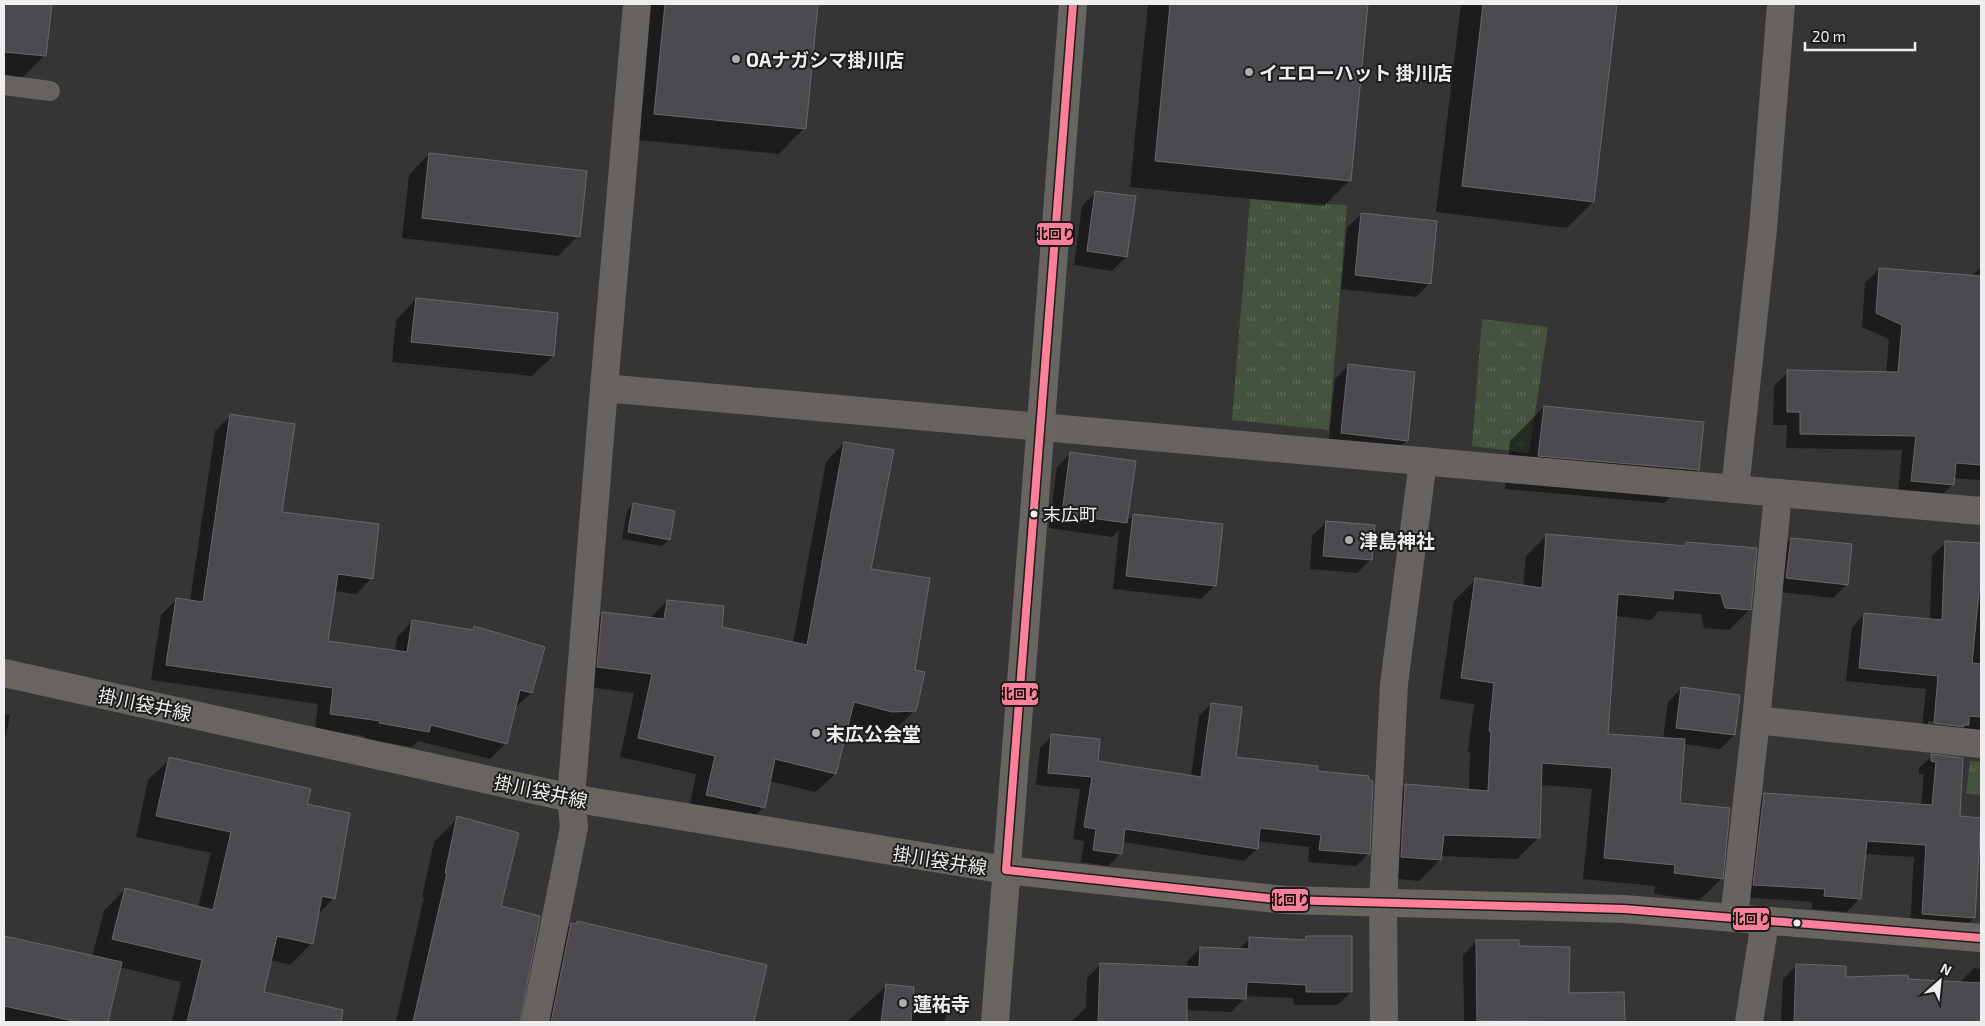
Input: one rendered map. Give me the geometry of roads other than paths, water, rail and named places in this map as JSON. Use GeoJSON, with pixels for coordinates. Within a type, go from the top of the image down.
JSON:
{"type":"FeatureCollection","features":[{"type":"Feature","properties":{"kind":"main road"},"geometry":{"type":"LineString","coordinates":[[995,1022],[1073,4]]}},
{"type":"Feature","properties":{"kind":"main road","name":"掛川袋井線"},"geometry":{"type":"LineString","coordinates":[[4,673],[572,798],[1006,870],[1285,900],[1624,909],[1765,922],[1981,938]]}},
{"type":"Feature","properties":{"kind":"street"},"geometry":{"type":"LineString","coordinates":[[535,1022],[574,827],[572,798],[604,388],[637,4]]}},
{"type":"Feature","properties":{"kind":"street"},"geometry":{"type":"LineString","coordinates":[[1735,489],[1764,229],[1780,4]]}},
{"type":"Feature","properties":{"kind":"street"},"geometry":{"type":"LineString","coordinates":[[604,388],[1981,511]]}},
{"type":"Feature","properties":{"kind":"street"},"geometry":{"type":"LineString","coordinates":[[1384,1022],[1383,902],[1394,684],[1423,461]]}},
{"type":"Feature","properties":{"kind":"street"},"geometry":{"type":"LineString","coordinates":[[1734,918],[1778,494]]}},
{"type":"Feature","properties":{"kind":"street"},"geometry":{"type":"LineString","coordinates":[[1756,720],[1981,744]]}},
{"type":"Feature","properties":{"kind":"street"},"geometry":{"type":"LineString","coordinates":[[1748,1022],[1765,922]]}},
{"type":"Feature","properties":{"kind":"lane"},"geometry":{"type":"LineString","coordinates":[[4,85],[50,91]]}},
{"type":"Feature","properties":{"kind":"place","name":"OAナガシマ掛川店"},"geometry":{"type":"Point","coordinates":[736,59]}},
{"type":"Feature","properties":{"kind":"place","name":"イエローハット 掛川店"},"geometry":{"type":"Point","coordinates":[1249,72]}},
{"type":"Feature","properties":{"kind":"place","name":"末広町"},"geometry":{"type":"Point","coordinates":[1034,514]}},
{"type":"Feature","properties":{"kind":"place","name":"津島神社"},"geometry":{"type":"Point","coordinates":[1349,540]}},
{"type":"Feature","properties":{"kind":"place","name":"末広公会堂"},"geometry":{"type":"Point","coordinates":[816,733]}},
{"type":"Feature","properties":{"kind":"place","name":"蓮祐寺"},"geometry":{"type":"Point","coordinates":[903,1003]}}]}
